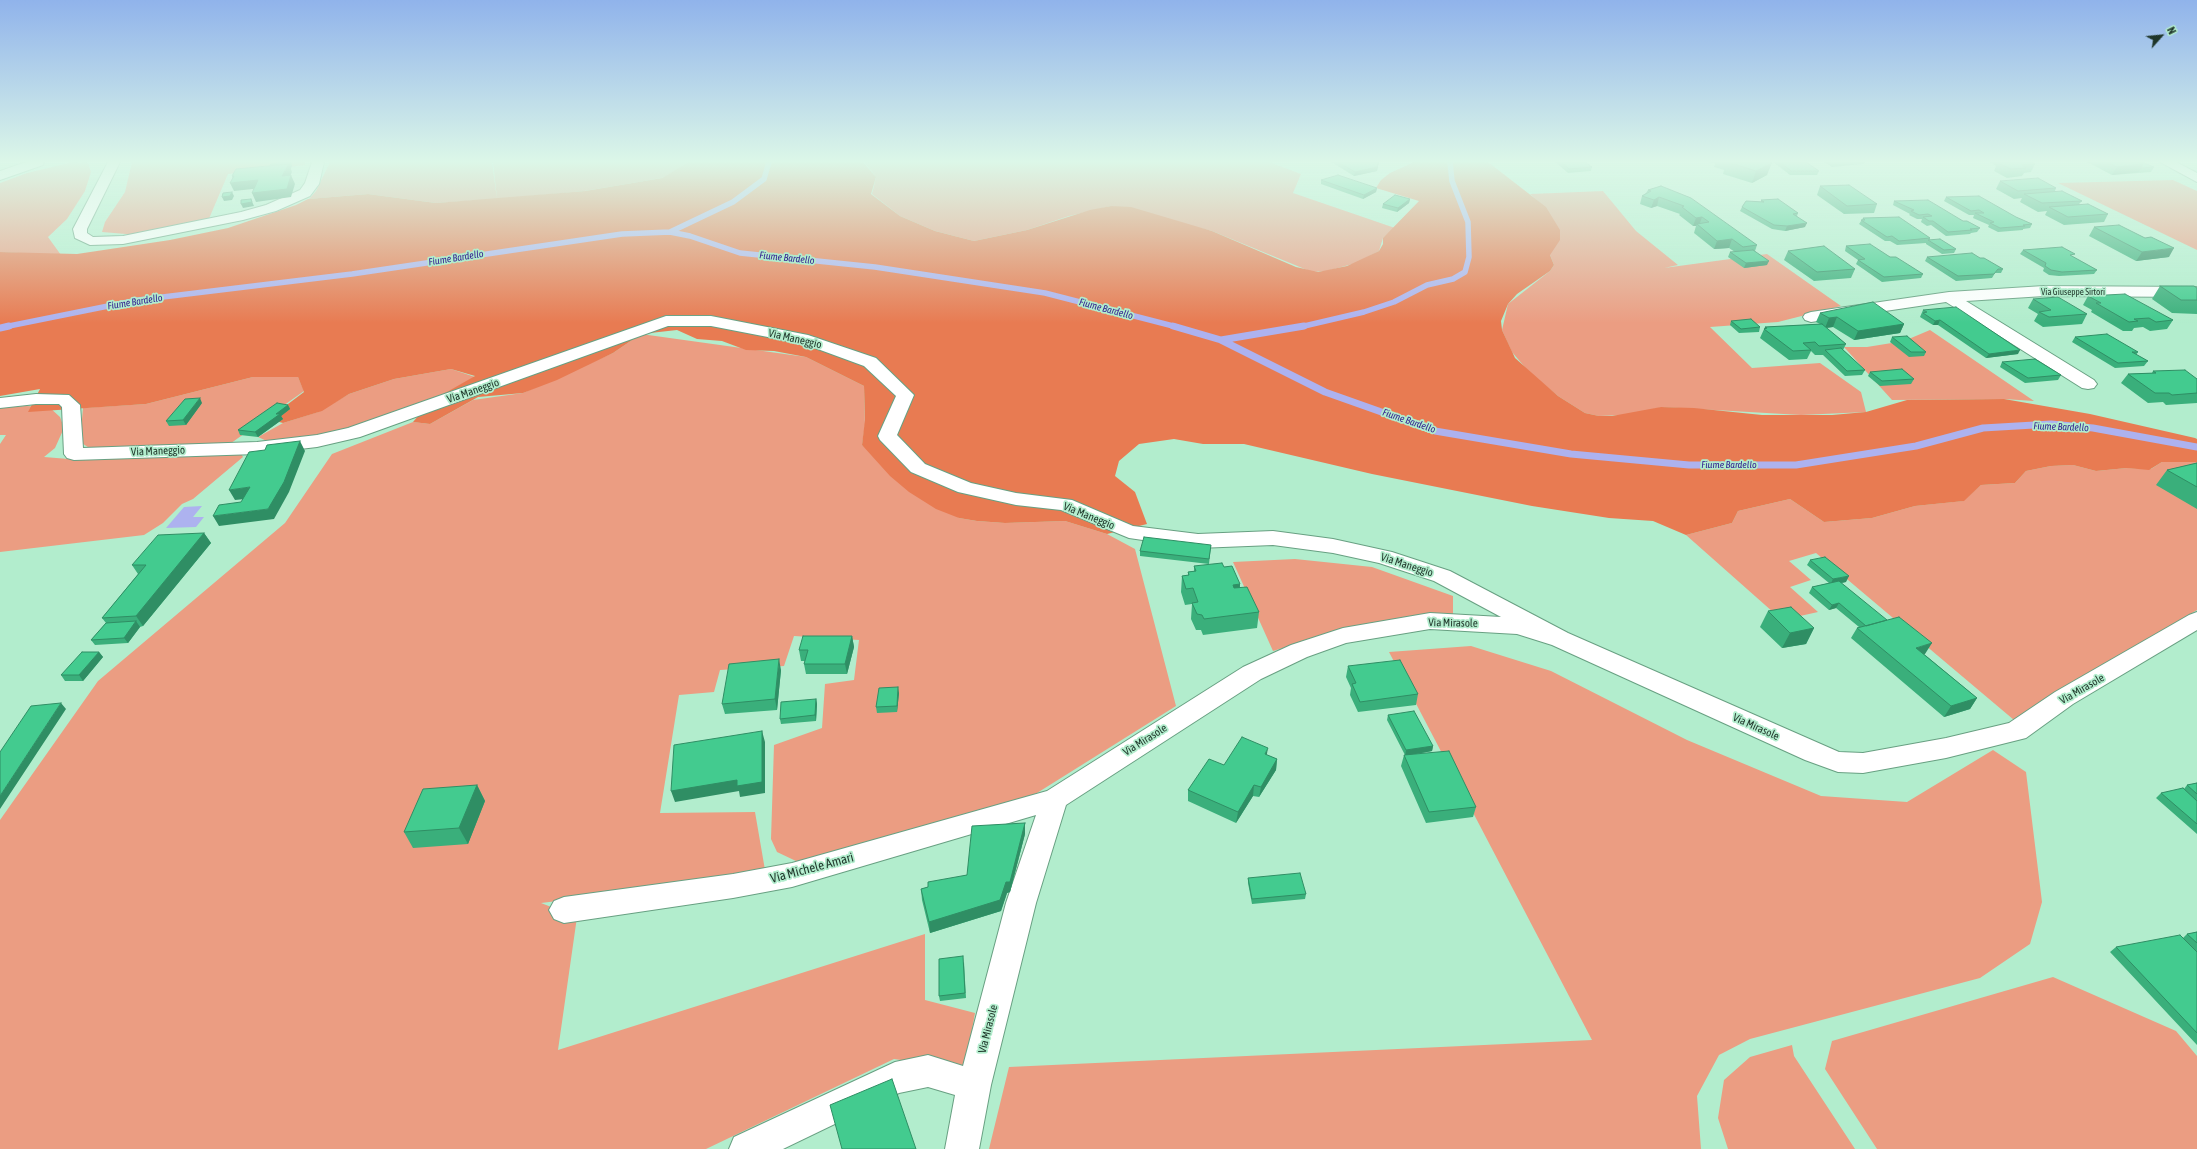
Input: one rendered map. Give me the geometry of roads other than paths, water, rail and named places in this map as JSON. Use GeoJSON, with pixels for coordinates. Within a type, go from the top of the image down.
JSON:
{"type":"FeatureCollection","features":[{"type":"Feature","properties":{"kind":"street"},"geometry":{"type":"LineString","coordinates":[[87,216],[80,229],[80,235],[90,242],[123,240],[244,216]]}},
{"type":"Feature","properties":{"kind":"street","name":"Via Giuseppe Sirtori"},"geometry":{"type":"LineString","coordinates":[[1811,317],[1949,297],[2044,291],[2197,292]]}},
{"type":"Feature","properties":{"kind":"street"},"geometry":{"type":"LineString","coordinates":[[1949,297],[2088,384]]}},
{"type":"Feature","properties":{"kind":"street","name":"Via Maneggio"},"geometry":{"type":"LineString","coordinates":[[0,403],[36,399],[63,399],[71,405],[74,454],[257,448],[317,442],[353,433],[666,321],[711,321],[808,340],[870,362],[905,395],[887,436],[918,468],[965,488],[1016,499],[1065,504],[1129,532],[1198,541],[1273,538],[1332,546],[1384,557],[1442,576],[1560,639]]}},
{"type":"Feature","properties":{"kind":"street","name":"Via Mirasole"},"geometry":{"type":"LineString","coordinates":[[962,1149],[974,1085],[1021,903],[1054,799],[1252,673],[1299,651],[1343,636],[1430,621],[1518,626],[1560,639],[1814,753],[1838,762],[1863,763],[1946,748],[2017,731],[2064,698],[2197,620]]}},
{"type":"Feature","properties":{"kind":"street","name":"Via Michele Amari"},"geometry":{"type":"LineString","coordinates":[[564,910],[733,886],[792,875],[1054,799]]}},
{"type":"Feature","properties":{"kind":"street"},"geometry":{"type":"LineString","coordinates":[[746,1149],[895,1078],[928,1072],[974,1085]]}},
{"type":"Feature","properties":{"kind":"water"},"geometry":{"type":"Polygon","coordinates":[[[202,506],[193,517],[204,517],[196,527],[166,528],[184,507],[202,506]]]}},
{"type":"Feature","properties":{"kind":"waterway"},"geometry":{"type":"LineString","coordinates":[[670,232],[704,216]]}},
{"type":"Feature","properties":{"kind":"waterway"},"geometry":{"type":"LineString","coordinates":[[1300,327],[1364,312],[1394,302],[1427,285],[1453,279],[1465,272],[1469,257],[1468,222],[1466,216]]}},
{"type":"Feature","properties":{"kind":"waterway","name":"Fiume Bardello"},"geometry":{"type":"LineString","coordinates":[[4,327],[138,300],[352,274],[622,234],[670,232]]}},
{"type":"Feature","properties":{"kind":"waterway","name":"Fiume Bardello"},"geometry":{"type":"LineString","coordinates":[[670,232],[690,236],[740,253],[875,267],[1045,293],[1177,327]]}},
{"type":"Feature","properties":{"kind":"waterway","name":"Fiume Bardello"},"geometry":{"type":"LineString","coordinates":[[0,328],[9,326]]}},
{"type":"Feature","properties":{"kind":"waterway","name":"Fiume Bardello"},"geometry":{"type":"LineString","coordinates":[[1173,326],[1221,340]]}},
{"type":"Feature","properties":{"kind":"waterway"},"geometry":{"type":"LineString","coordinates":[[1221,340],[1304,326]]}},
{"type":"Feature","properties":{"kind":"waterway","name":"Fiume Bardello"},"geometry":{"type":"LineString","coordinates":[[1221,340],[1325,392],[1435,431],[1571,454],[1689,465],[1796,465],[1916,446],[1983,428],[2051,424],[2093,428],[2197,447]]}}]}
